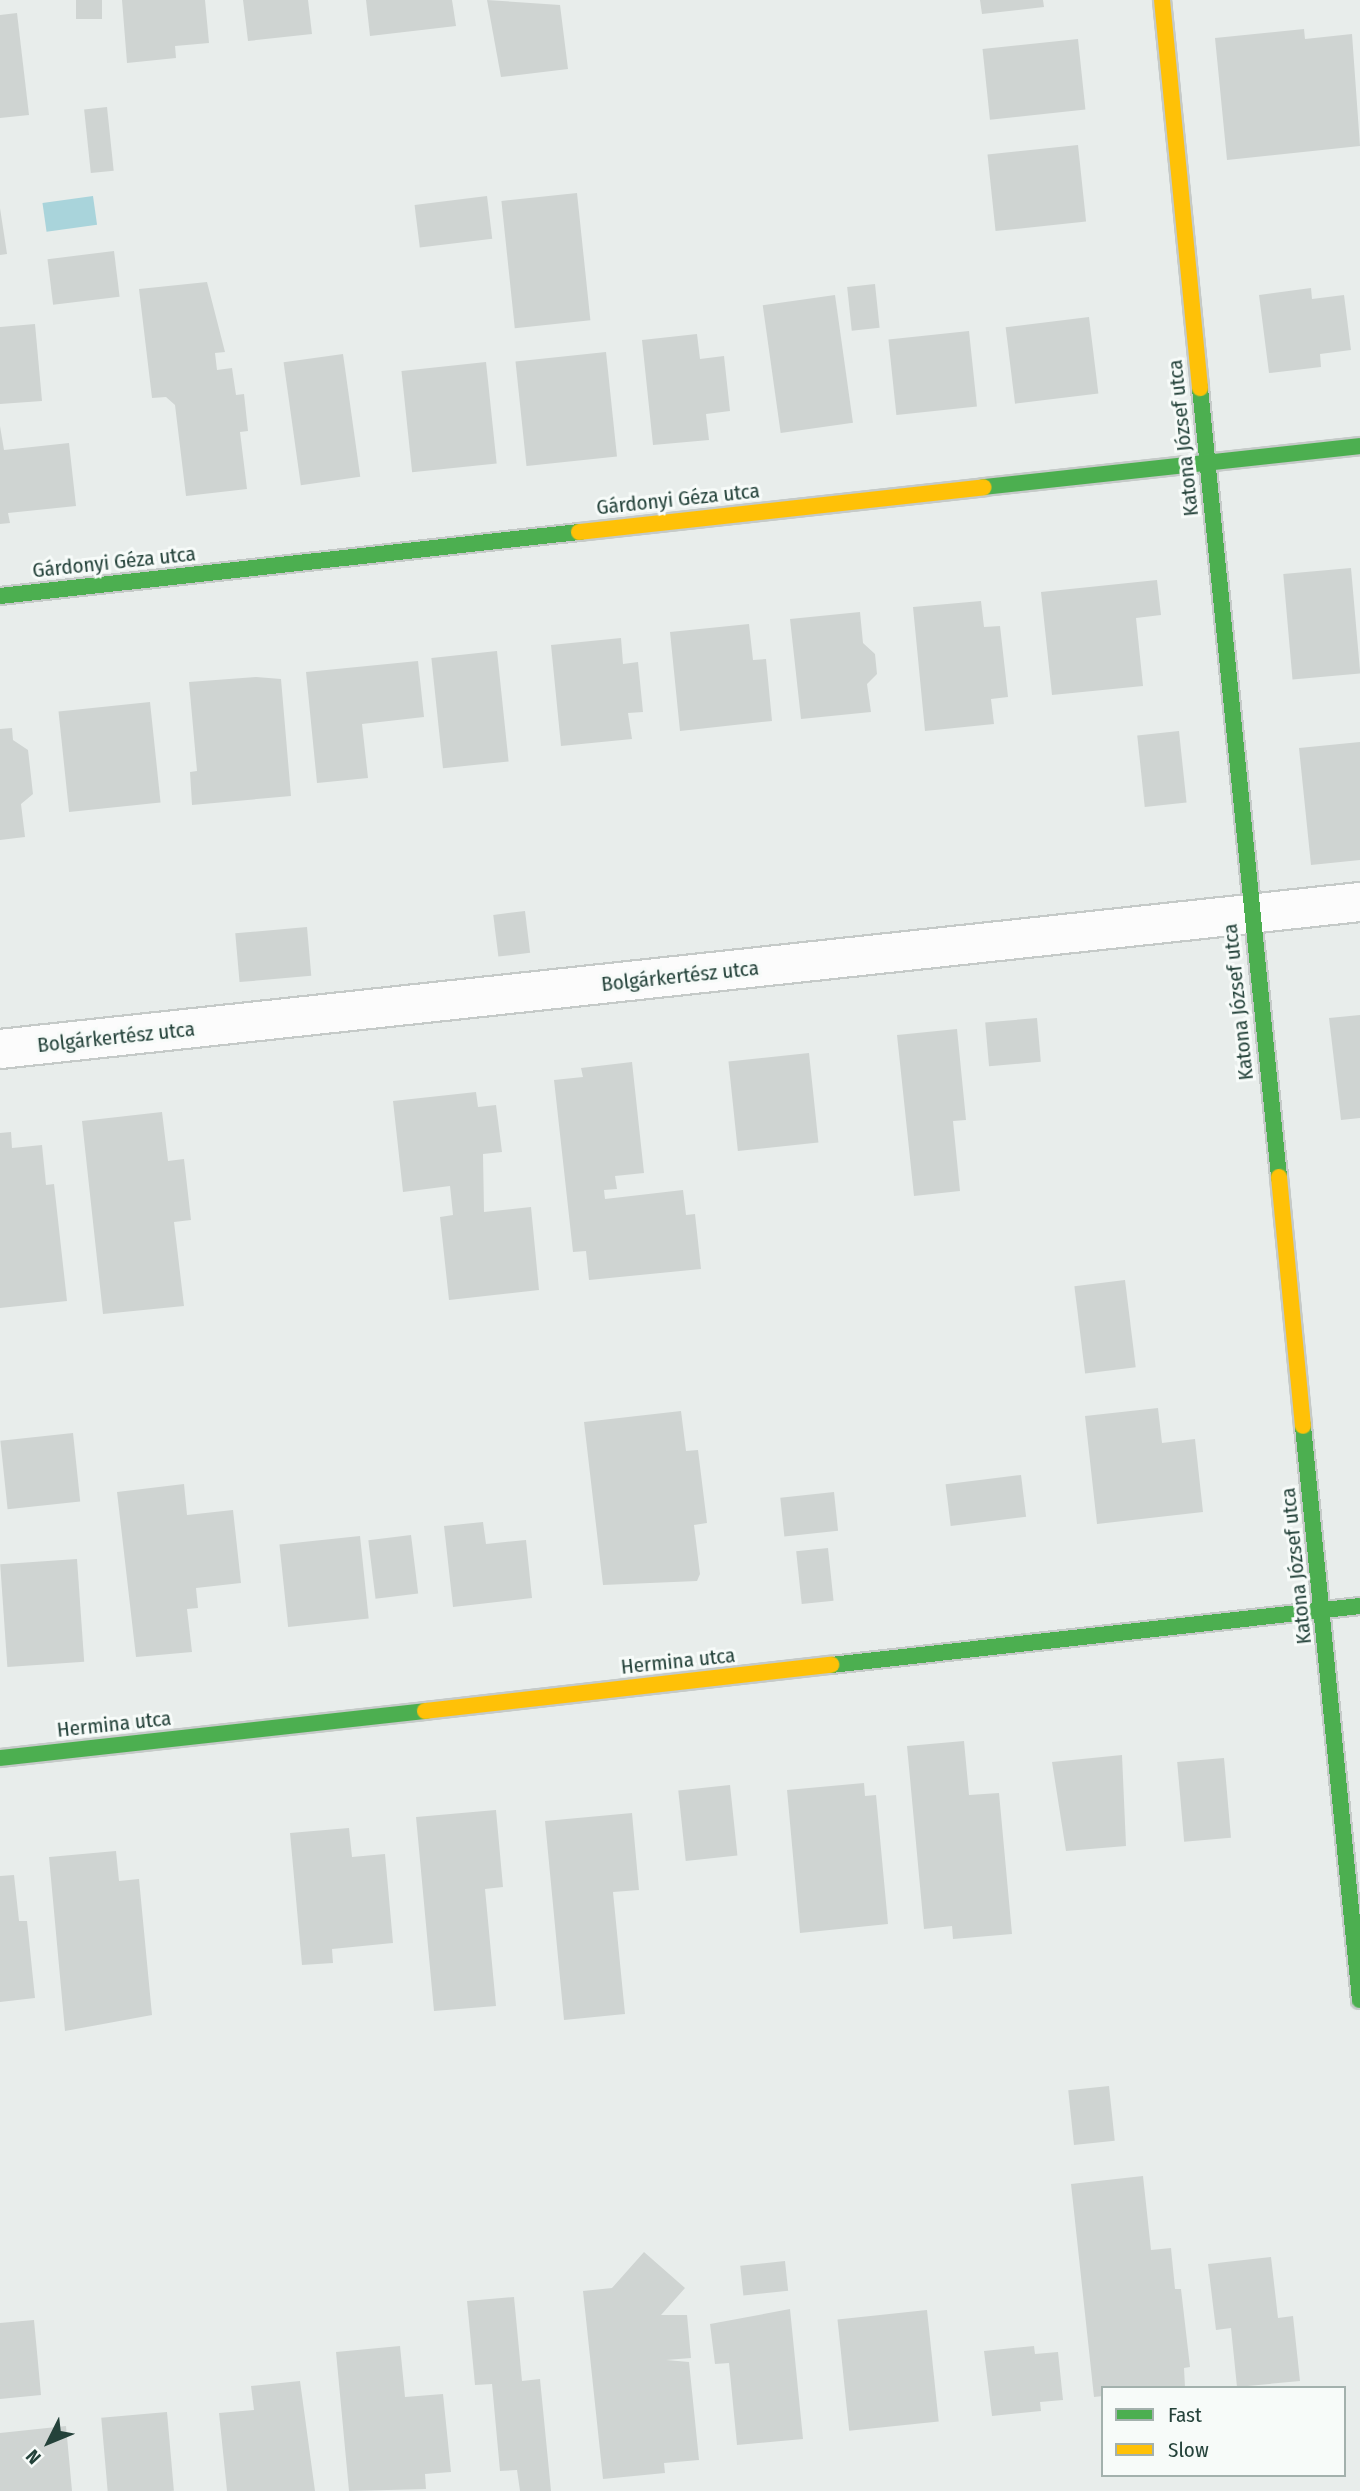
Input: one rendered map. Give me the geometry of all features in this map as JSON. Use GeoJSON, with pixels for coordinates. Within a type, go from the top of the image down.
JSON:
{"type":"FeatureCollection","features":[{"type":"Feature","properties":{"kind":"street","name":"Katona József utca"},"geometry":{"type":"LineString","coordinates":[[1162,0],[1250,915],[1360,2000]]}},
{"type":"Feature","properties":{"kind":"street","name":"Gárdonyi Géza utca"},"geometry":{"type":"LineString","coordinates":[[0,596],[1360,446]]}},
{"type":"Feature","properties":{"kind":"street","name":"Bolgárkertész utca"},"geometry":{"type":"LineString","coordinates":[[0,1049],[1360,902]]}},
{"type":"Feature","properties":{"kind":"street","name":"Hermina utca"},"geometry":{"type":"LineString","coordinates":[[0,1758],[1360,1606]]}},
{"type":"Feature","properties":{"kind":"water"},"geometry":{"type":"Polygon","coordinates":[[[93,196],[97,225],[47,232],[42,203],[93,196]]]}},
{"type":"Feature","properties":{"kind":"building"},"geometry":{"type":"Polygon","coordinates":[[[76,0],[102,0],[102,19],[76,19],[76,0]]]}},
{"type":"Feature","properties":{"kind":"building"},"geometry":{"type":"Polygon","coordinates":[[[122,0],[205,0],[209,43],[175,46],[176,58],[127,63],[122,0]]]}},
{"type":"Feature","properties":{"kind":"building"},"geometry":{"type":"Polygon","coordinates":[[[243,0],[308,0],[312,34],[248,41],[243,0]]]}},
{"type":"Feature","properties":{"kind":"building"},"geometry":{"type":"Polygon","coordinates":[[[366,0],[452,0],[456,26],[370,36],[366,0]]]}},
{"type":"Feature","properties":{"kind":"building"},"geometry":{"type":"Polygon","coordinates":[[[487,0],[560,5],[568,69],[501,77],[487,0]]]}},
{"type":"Feature","properties":{"kind":"building"},"geometry":{"type":"Polygon","coordinates":[[[980,0],[1043,0],[1044,7],[982,14],[980,0]]]}},
{"type":"Feature","properties":{"kind":"building"},"geometry":{"type":"Polygon","coordinates":[[[17,13],[29,115],[0,118],[0,15],[17,13]]]}},
{"type":"Feature","properties":{"kind":"building"},"geometry":{"type":"Polygon","coordinates":[[[1304,29],[1305,39],[1352,34],[1360,146],[1227,160],[1215,38],[1304,29]]]}},
{"type":"Feature","properties":{"kind":"building"},"geometry":{"type":"Polygon","coordinates":[[[1078,39],[1085,110],[990,120],[983,49],[1078,39]]]}},
{"type":"Feature","properties":{"kind":"building"},"geometry":{"type":"Polygon","coordinates":[[[107,107],[114,171],[91,173],[84,109],[107,107]]]}},
{"type":"Feature","properties":{"kind":"building"},"geometry":{"type":"Polygon","coordinates":[[[1078,145],[1086,222],[996,231],[987,155],[1078,145]]]}},
{"type":"Feature","properties":{"kind":"building"},"geometry":{"type":"Polygon","coordinates":[[[577,193],[590,320],[515,328],[501,201],[577,193]]]}},
{"type":"Feature","properties":{"kind":"building"},"geometry":{"type":"Polygon","coordinates":[[[487,196],[492,239],[420,248],[415,205],[487,196]]]}},
{"type":"Feature","properties":{"kind":"building"},"geometry":{"type":"Polygon","coordinates":[[[0,208],[7,254],[0,255],[0,208]]]}},
{"type":"Feature","properties":{"kind":"building"},"geometry":{"type":"Polygon","coordinates":[[[114,251],[120,297],[53,305],[47,259],[114,251]]]}},
{"type":"Feature","properties":{"kind":"building"},"geometry":{"type":"Polygon","coordinates":[[[207,282],[225,352],[215,353],[217,370],[232,368],[236,395],[244,394],[248,431],[240,432],[247,489],[186,496],[175,405],[166,397],[152,398],[139,289],[207,282]]]}},
{"type":"Feature","properties":{"kind":"building"},"geometry":{"type":"Polygon","coordinates":[[[875,284],[880,328],[852,331],[847,287],[875,284]]]}},
{"type":"Feature","properties":{"kind":"building"},"geometry":{"type":"Polygon","coordinates":[[[1311,288],[1312,299],[1344,295],[1351,350],[1320,354],[1321,367],[1269,373],[1259,295],[1311,288]]]}},
{"type":"Feature","properties":{"kind":"building"},"geometry":{"type":"Polygon","coordinates":[[[835,295],[853,423],[781,433],[763,305],[835,295]]]}},
{"type":"Feature","properties":{"kind":"building"},"geometry":{"type":"Polygon","coordinates":[[[1089,317],[1098,393],[1015,404],[1006,327],[1089,317]]]}},
{"type":"Feature","properties":{"kind":"building"},"geometry":{"type":"Polygon","coordinates":[[[35,324],[42,401],[0,404],[0,327],[35,324]]]}},
{"type":"Feature","properties":{"kind":"building"},"geometry":{"type":"Polygon","coordinates":[[[969,331],[977,407],[896,415],[888,339],[969,331]]]}},
{"type":"Feature","properties":{"kind":"building"},"geometry":{"type":"Polygon","coordinates":[[[697,334],[700,359],[724,356],[730,411],[706,414],[709,440],[653,445],[642,340],[697,334]]]}},
{"type":"Feature","properties":{"kind":"building"},"geometry":{"type":"Polygon","coordinates":[[[606,352],[617,456],[526,466],[515,362],[606,352]]]}},
{"type":"Feature","properties":{"kind":"building"},"geometry":{"type":"Polygon","coordinates":[[[343,354],[360,477],[301,485],[284,362],[343,354]]]}},
{"type":"Feature","properties":{"kind":"building"},"geometry":{"type":"Polygon","coordinates":[[[486,362],[497,463],[412,472],[401,371],[486,362]]]}},
{"type":"Feature","properties":{"kind":"building"},"geometry":{"type":"Polygon","coordinates":[[[0,426],[4,450],[69,443],[76,506],[8,513],[10,523],[0,524],[0,426]]]}},
{"type":"Feature","properties":{"kind":"building"},"geometry":{"type":"Polygon","coordinates":[[[1351,568],[1360,674],[1292,680],[1283,574],[1351,568]]]}},
{"type":"Feature","properties":{"kind":"building"},"geometry":{"type":"Polygon","coordinates":[[[1157,580],[1161,615],[1136,618],[1143,686],[1052,695],[1041,592],[1157,580]]]}},
{"type":"Feature","properties":{"kind":"building"},"geometry":{"type":"Polygon","coordinates":[[[981,601],[984,627],[1000,626],[1008,697],[991,699],[994,724],[925,731],[913,607],[981,601]]]}},
{"type":"Feature","properties":{"kind":"building"},"geometry":{"type":"Polygon","coordinates":[[[860,612],[863,643],[875,654],[877,674],[867,684],[871,712],[801,719],[790,619],[860,612]]]}},
{"type":"Feature","properties":{"kind":"building"},"geometry":{"type":"Polygon","coordinates":[[[749,624],[753,660],[766,659],[772,721],[680,731],[670,632],[749,624]]]}},
{"type":"Feature","properties":{"kind":"building"},"geometry":{"type":"Polygon","coordinates":[[[621,638],[623,664],[638,662],[643,712],[628,713],[632,739],[561,746],[551,645],[621,638]]]}},
{"type":"Feature","properties":{"kind":"building"},"geometry":{"type":"Polygon","coordinates":[[[497,651],[509,761],[443,768],[431,658],[497,651]]]}},
{"type":"Feature","properties":{"kind":"building"},"geometry":{"type":"Polygon","coordinates":[[[418,661],[424,717],[362,724],[368,778],[317,783],[306,672],[418,661]]]}},
{"type":"Feature","properties":{"kind":"building"},"geometry":{"type":"Polygon","coordinates":[[[256,677],[281,679],[291,796],[192,805],[190,772],[197,771],[189,682],[256,677]]]}},
{"type":"Feature","properties":{"kind":"building"},"geometry":{"type":"Polygon","coordinates":[[[150,702],[161,802],[69,812],[59,712],[150,702]]]}},
{"type":"Feature","properties":{"kind":"building"},"geometry":{"type":"Polygon","coordinates":[[[12,728],[13,740],[28,750],[33,794],[21,804],[25,837],[0,840],[0,729],[12,728]]]}},
{"type":"Feature","properties":{"kind":"building"},"geometry":{"type":"Polygon","coordinates":[[[1179,731],[1187,803],[1145,807],[1137,735],[1179,731]]]}},
{"type":"Feature","properties":{"kind":"building"},"geometry":{"type":"Polygon","coordinates":[[[1360,742],[1360,860],[1311,865],[1299,748],[1360,742]]]}},
{"type":"Feature","properties":{"kind":"building"},"geometry":{"type":"Polygon","coordinates":[[[525,911],[530,953],[498,957],[493,915],[525,911]]]}},
{"type":"Feature","properties":{"kind":"building"},"geometry":{"type":"Polygon","coordinates":[[[307,927],[311,976],[240,982],[235,933],[307,927]]]}},
{"type":"Feature","properties":{"kind":"building"},"geometry":{"type":"Polygon","coordinates":[[[1360,1015],[1360,1118],[1341,1120],[1329,1018],[1360,1015]]]}},
{"type":"Feature","properties":{"kind":"building"},"geometry":{"type":"Polygon","coordinates":[[[1037,1018],[1041,1062],[989,1066],[985,1023],[1037,1018]]]}},
{"type":"Feature","properties":{"kind":"building"},"geometry":{"type":"Polygon","coordinates":[[[957,1029],[966,1120],[953,1121],[960,1191],[914,1196],[897,1035],[957,1029]]]}},
{"type":"Feature","properties":{"kind":"building"},"geometry":{"type":"Polygon","coordinates":[[[809,1053],[818,1143],[738,1151],[728,1061],[809,1053]]]}},
{"type":"Feature","properties":{"kind":"building"},"geometry":{"type":"Polygon","coordinates":[[[632,1062],[644,1173],[615,1176],[617,1189],[604,1190],[605,1199],[683,1190],[686,1215],[695,1214],[701,1269],[589,1280],[586,1251],[573,1252],[554,1080],[583,1077],[581,1068],[632,1062]]]}},
{"type":"Feature","properties":{"kind":"building"},"geometry":{"type":"Polygon","coordinates":[[[476,1092],[478,1107],[496,1105],[502,1152],[483,1154],[484,1212],[531,1207],[539,1290],[449,1300],[440,1217],[453,1215],[450,1186],[403,1192],[393,1101],[476,1092]]]}},
{"type":"Feature","properties":{"kind":"building"},"geometry":{"type":"Polygon","coordinates":[[[162,1112],[168,1161],[184,1159],[191,1220],[174,1222],[184,1306],[103,1314],[82,1121],[162,1112]]]}},
{"type":"Feature","properties":{"kind":"building"},"geometry":{"type":"Polygon","coordinates":[[[11,1132],[12,1148],[42,1145],[46,1185],[54,1184],[67,1301],[0,1308],[0,1133],[11,1132]]]}},
{"type":"Feature","properties":{"kind":"building"},"geometry":{"type":"Polygon","coordinates":[[[1125,1280],[1136,1367],[1085,1374],[1074,1286],[1125,1280]]]}},
{"type":"Feature","properties":{"kind":"building"},"geometry":{"type":"Polygon","coordinates":[[[1158,1408],[1162,1443],[1195,1439],[1203,1512],[1097,1524],[1085,1416],[1158,1408]]]}},
{"type":"Feature","properties":{"kind":"building"},"geometry":{"type":"Polygon","coordinates":[[[681,1411],[686,1451],[698,1450],[707,1523],[694,1525],[700,1574],[697,1581],[603,1585],[584,1422],[681,1411]]]}},
{"type":"Feature","properties":{"kind":"building"},"geometry":{"type":"Polygon","coordinates":[[[73,1433],[80,1502],[8,1509],[0,1441],[73,1433]]]}},
{"type":"Feature","properties":{"kind":"building"},"geometry":{"type":"Polygon","coordinates":[[[1021,1475],[1026,1517],[951,1526],[946,1484],[1021,1475]]]}},
{"type":"Feature","properties":{"kind":"building"},"geometry":{"type":"Polygon","coordinates":[[[184,1484],[187,1515],[233,1510],[241,1583],[196,1588],[198,1608],[187,1609],[192,1652],[136,1657],[117,1492],[184,1484]]]}},
{"type":"Feature","properties":{"kind":"building"},"geometry":{"type":"Polygon","coordinates":[[[834,1492],[838,1531],[784,1536],[780,1498],[834,1492]]]}},
{"type":"Feature","properties":{"kind":"building"},"geometry":{"type":"Polygon","coordinates":[[[483,1522],[486,1544],[526,1540],[532,1598],[453,1607],[444,1526],[483,1522]]]}},
{"type":"Feature","properties":{"kind":"building"},"geometry":{"type":"Polygon","coordinates":[[[411,1535],[418,1594],[376,1599],[368,1540],[411,1535]]]}},
{"type":"Feature","properties":{"kind":"building"},"geometry":{"type":"Polygon","coordinates":[[[360,1536],[369,1619],[288,1627],[279,1544],[360,1536]]]}},
{"type":"Feature","properties":{"kind":"building"},"geometry":{"type":"Polygon","coordinates":[[[828,1548],[834,1601],[802,1604],[796,1551],[828,1548]]]}},
{"type":"Feature","properties":{"kind":"building"},"geometry":{"type":"Polygon","coordinates":[[[77,1559],[84,1662],[7,1667],[0,1564],[77,1559]]]}},
{"type":"Feature","properties":{"kind":"building"},"geometry":{"type":"Polygon","coordinates":[[[964,1741],[969,1795],[999,1793],[1012,1934],[953,1939],[952,1926],[924,1929],[907,1746],[964,1741]]]}},
{"type":"Feature","properties":{"kind":"building"},"geometry":{"type":"Polygon","coordinates":[[[1122,1755],[1126,1846],[1066,1851],[1052,1762],[1122,1755]]]}},
{"type":"Feature","properties":{"kind":"building"},"geometry":{"type":"Polygon","coordinates":[[[1224,1758],[1231,1838],[1184,1842],[1177,1762],[1224,1758]]]}},
{"type":"Feature","properties":{"kind":"building"},"geometry":{"type":"Polygon","coordinates":[[[864,1783],[865,1796],[876,1795],[888,1924],[800,1933],[787,1790],[864,1783]]]}},
{"type":"Feature","properties":{"kind":"building"},"geometry":{"type":"Polygon","coordinates":[[[730,1785],[737,1856],[686,1861],[678,1790],[730,1785]]]}},
{"type":"Feature","properties":{"kind":"building"},"geometry":{"type":"Polygon","coordinates":[[[496,1810],[503,1887],[485,1889],[496,2006],[434,2011],[416,1817],[496,1810]]]}},
{"type":"Feature","properties":{"kind":"building"},"geometry":{"type":"Polygon","coordinates":[[[632,1813],[639,1890],[613,1892],[625,2014],[564,2020],[545,1821],[632,1813]]]}},
{"type":"Feature","properties":{"kind":"building"},"geometry":{"type":"Polygon","coordinates":[[[349,1828],[352,1857],[385,1854],[393,1943],[332,1949],[333,1963],[302,1965],[290,1833],[349,1828]]]}},
{"type":"Feature","properties":{"kind":"building"},"geometry":{"type":"Polygon","coordinates":[[[116,1851],[119,1881],[139,1879],[152,2015],[65,2031],[49,1857],[116,1851]]]}},
{"type":"Feature","properties":{"kind":"building"},"geometry":{"type":"Polygon","coordinates":[[[14,1875],[19,1921],[27,1921],[35,1998],[0,2002],[0,1876],[14,1875]]]}},
{"type":"Feature","properties":{"kind":"building"},"geometry":{"type":"Polygon","coordinates":[[[1109,2086],[1115,2141],[1074,2145],[1068,2090],[1109,2086]]]}},
{"type":"Feature","properties":{"kind":"building"},"geometry":{"type":"Polygon","coordinates":[[[1143,2176],[1151,2250],[1171,2248],[1175,2289],[1181,2289],[1190,2367],[1184,2368],[1185,2386],[1101,2386],[1101,2396],[1094,2397],[1071,2184],[1143,2176]]]}},
{"type":"Feature","properties":{"kind":"building"},"geometry":{"type":"Polygon","coordinates":[[[644,2252],[685,2288],[661,2315],[687,2315],[691,2358],[666,2360],[689,2362],[699,2460],[664,2463],[665,2473],[603,2479],[583,2291],[612,2288],[644,2252]]]}},
{"type":"Feature","properties":{"kind":"building"},"geometry":{"type":"Polygon","coordinates":[[[1271,2257],[1278,2318],[1293,2316],[1300,2381],[1237,2386],[1231,2328],[1216,2330],[1208,2264],[1271,2257]]]}},
{"type":"Feature","properties":{"kind":"building"},"geometry":{"type":"Polygon","coordinates":[[[785,2261],[788,2291],[743,2296],[740,2266],[785,2261]]]}},
{"type":"Feature","properties":{"kind":"building"},"geometry":{"type":"Polygon","coordinates":[[[514,2297],[522,2381],[540,2379],[551,2491],[520,2491],[517,2470],[500,2471],[492,2384],[475,2385],[467,2301],[514,2297]]]}},
{"type":"Feature","properties":{"kind":"building"},"geometry":{"type":"Polygon","coordinates":[[[790,2309],[803,2439],[737,2445],[729,2363],[715,2364],[710,2324],[790,2309]]]}},
{"type":"Feature","properties":{"kind":"building"},"geometry":{"type":"Polygon","coordinates":[[[927,2310],[939,2421],[849,2431],[837,2319],[927,2310]]]}},
{"type":"Feature","properties":{"kind":"building"},"geometry":{"type":"Polygon","coordinates":[[[34,2320],[41,2395],[0,2399],[0,2323],[34,2320]]]}},
{"type":"Feature","properties":{"kind":"building"},"geometry":{"type":"Polygon","coordinates":[[[400,2346],[405,2397],[443,2394],[451,2472],[425,2474],[426,2489],[349,2491],[336,2352],[400,2346]]]}},
{"type":"Feature","properties":{"kind":"building"},"geometry":{"type":"Polygon","coordinates":[[[1034,2346],[1035,2354],[1058,2352],[1063,2400],[1040,2402],[1041,2411],[992,2416],[984,2351],[1034,2346]]]}},
{"type":"Feature","properties":{"kind":"building"},"geometry":{"type":"Polygon","coordinates":[[[300,2381],[315,2491],[227,2491],[219,2413],[254,2410],[251,2386],[300,2381]]]}},
{"type":"Feature","properties":{"kind":"building"},"geometry":{"type":"Polygon","coordinates":[[[167,2412],[174,2491],[108,2491],[101,2418],[167,2412]]]}},
{"type":"Feature","properties":{"kind":"building"},"geometry":{"type":"Polygon","coordinates":[[[66,2426],[72,2491],[0,2491],[0,2433],[66,2426]]]}},
{"type":"Feature","properties":{"kind":"traffic: fast"},"geometry":{"type":"LineString","coordinates":[[1200,388],[1279,1177]]}},
{"type":"Feature","properties":{"kind":"traffic: fast"},"geometry":{"type":"LineString","coordinates":[[984,487],[1360,446]]}},
{"type":"Feature","properties":{"kind":"traffic: fast"},"geometry":{"type":"LineString","coordinates":[[0,596],[579,532]]}},
{"type":"Feature","properties":{"kind":"traffic: fast"},"geometry":{"type":"LineString","coordinates":[[1303,1426],[1360,2000]]}},
{"type":"Feature","properties":{"kind":"traffic: fast"},"geometry":{"type":"LineString","coordinates":[[831,1665],[1360,1606]]}},
{"type":"Feature","properties":{"kind":"traffic: fast"},"geometry":{"type":"LineString","coordinates":[[0,1758],[425,1711]]}},
{"type":"Feature","properties":{"kind":"traffic: slow"},"geometry":{"type":"LineString","coordinates":[[1162,0],[1200,388]]}},
{"type":"Feature","properties":{"kind":"traffic: slow"},"geometry":{"type":"LineString","coordinates":[[579,532],[984,487]]}},
{"type":"Feature","properties":{"kind":"traffic: slow"},"geometry":{"type":"LineString","coordinates":[[1279,1177],[1303,1426]]}},
{"type":"Feature","properties":{"kind":"traffic: slow"},"geometry":{"type":"LineString","coordinates":[[425,1711],[831,1665]]}}]}
